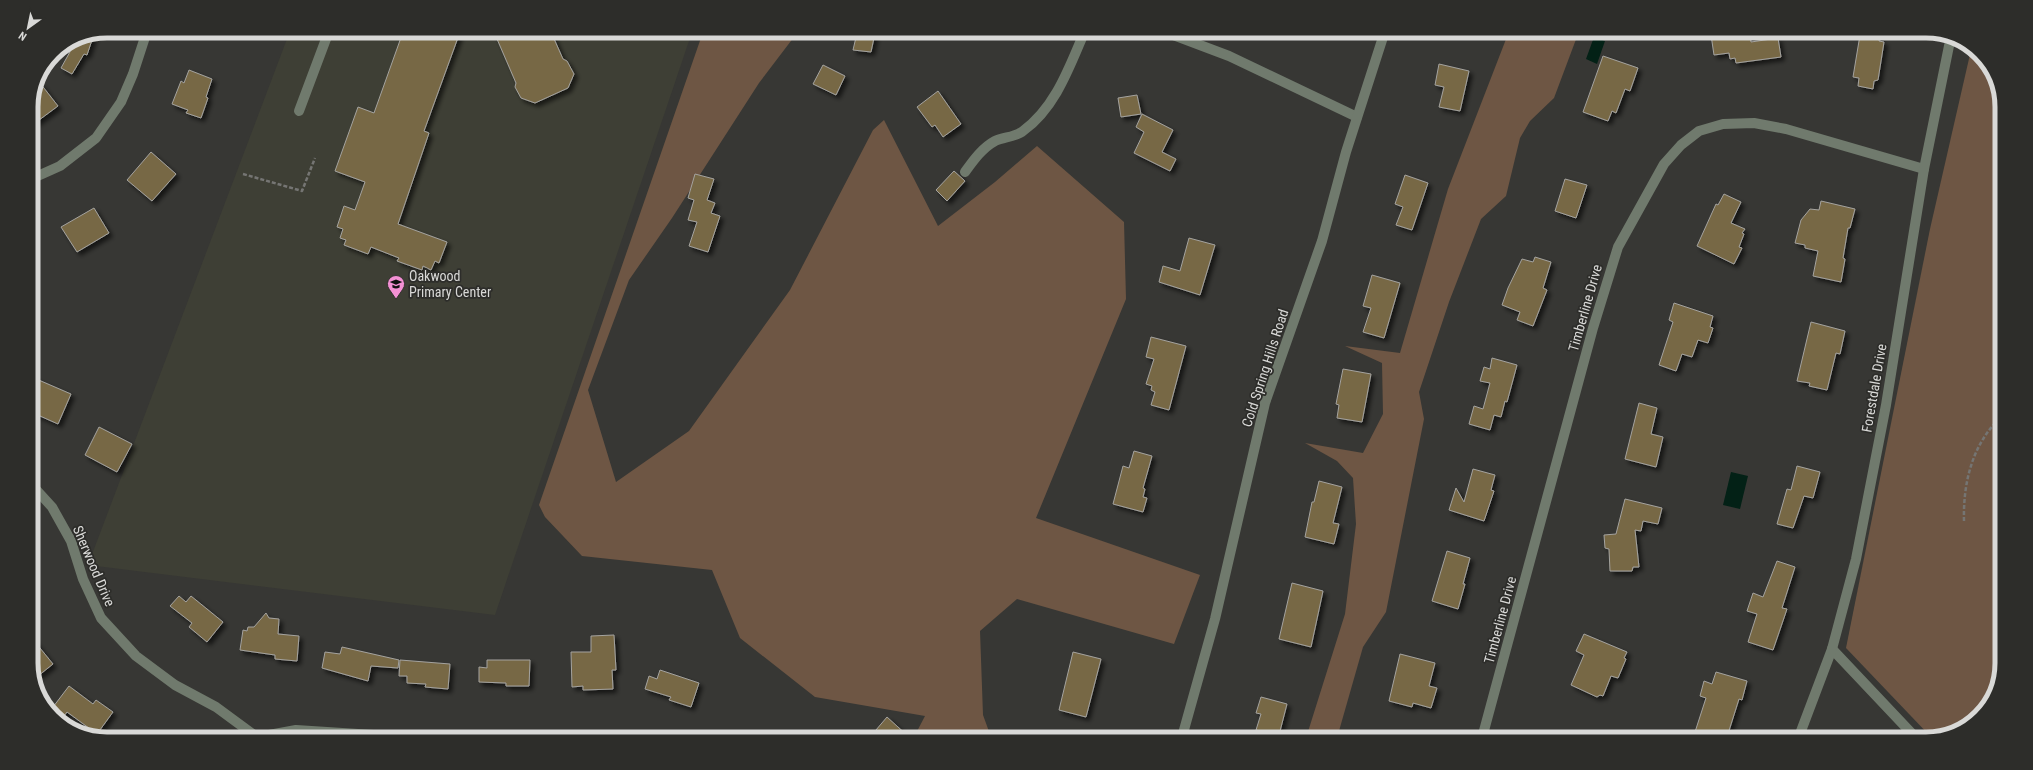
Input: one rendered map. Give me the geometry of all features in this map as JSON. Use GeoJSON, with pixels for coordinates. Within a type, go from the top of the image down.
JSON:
{"type":"FeatureCollection","features":[{"type":"Feature","properties":{"kind":"street"},"geometry":{"type":"LineString","coordinates":[[38,176],[60,166],[96,138],[121,102],[133,74],[145,38]]}},
{"type":"Feature","properties":{"kind":"street"},"geometry":{"type":"LineString","coordinates":[[299,111],[327,38]]}},
{"type":"Feature","properties":{"kind":"street"},"geometry":{"type":"LineString","coordinates":[[965,172],[981,151],[994,141],[1023,132],[1049,105],[1068,71],[1082,38]]}},
{"type":"Feature","properties":{"kind":"street"},"geometry":{"type":"LineString","coordinates":[[1181,38],[1229,56],[1357,117]]}},
{"type":"Feature","properties":{"kind":"street","name":"Cold Spring Hills Road"},"geometry":{"type":"LineString","coordinates":[[1183,732],[1215,619],[1265,403],[1322,241],[1357,117],[1383,38]]}},
{"type":"Feature","properties":{"kind":"street","name":"Forestdale Drive"},"geometry":{"type":"LineString","coordinates":[[1801,732],[1832,649],[1856,559],[1886,405],[1924,169],[1950,43]]}},
{"type":"Feature","properties":{"kind":"street","name":"Timberline Drive"},"geometry":{"type":"LineString","coordinates":[[1484,732],[1591,336],[1618,247],[1664,164],[1681,145],[1699,131],[1723,124],[1754,123],[1786,129],[1924,169]]}},
{"type":"Feature","properties":{"kind":"street","name":"Sherwood Drive"},"geometry":{"type":"LineString","coordinates":[[38,492],[52,507],[71,541],[83,579],[101,618],[136,656],[176,685],[216,707],[250,732]]}},
{"type":"Feature","properties":{"kind":"street"},"geometry":{"type":"LineString","coordinates":[[1832,649],[1910,732]]}},
{"type":"Feature","properties":{"kind":"street"},"geometry":{"type":"LineString","coordinates":[[285,732],[296,730],[327,732]]}},
{"type":"Feature","properties":{"kind":"path"},"geometry":{"type":"LineString","coordinates":[[243,174],[302,191],[315,158]]}},
{"type":"Feature","properties":{"kind":"path"},"geometry":{"type":"LineString","coordinates":[[1964,521],[1967,478],[1976,451],[1995,423]]}},
{"type":"Feature","properties":{"kind":"shaded area","name":"Oakwood Primary Center"},"geometry":{"type":"Polygon","coordinates":[[[287,38],[690,38],[495,615],[88,565],[287,38]]]}},
{"type":"Feature","properties":{"kind":"shaded area"},"geometry":{"type":"Polygon","coordinates":[[[701,38],[793,38],[759,83],[672,218],[629,280],[588,390],[616,482],[689,431],[790,290],[873,130],[884,120],[938,226],[995,182],[1037,146],[1124,222],[1126,299],[1036,518],[1200,575],[1174,644],[1017,599],[980,631],[983,715],[989,732],[917,732],[925,716],[815,697],[740,638],[712,570],[582,556],[545,517],[539,505],[701,38]]]}},
{"type":"Feature","properties":{"kind":"shaded area"},"geometry":{"type":"Polygon","coordinates":[[[1506,38],[1576,38],[1554,98],[1530,121],[1520,138],[1506,196],[1481,219],[1449,302],[1419,392],[1424,419],[1386,612],[1363,647],[1339,732],[1308,732],[1345,614],[1356,524],[1353,478],[1337,461],[1305,443],[1363,453],[1383,414],[1382,363],[1345,346],[1400,353],[1448,189],[1506,38]]]}},
{"type":"Feature","properties":{"kind":"shaded area"},"geometry":{"type":"Polygon","coordinates":[[[1594,38],[1605,41],[1597,64],[1586,59],[1594,38]]]}},
{"type":"Feature","properties":{"kind":"shaded area"},"geometry":{"type":"Polygon","coordinates":[[[1970,54],[1981,65],[1986,73],[1994,94],[1995,103],[1995,663],[1991,685],[1981,705],[1971,715],[1956,725],[1939,731],[1926,732],[1846,648],[1930,229],[1970,54]]]}},
{"type":"Feature","properties":{"kind":"shaded area"},"geometry":{"type":"Polygon","coordinates":[[[1731,472],[1748,476],[1740,509],[1723,505],[1731,472]]]}},
{"type":"Feature","properties":{"kind":"building"},"geometry":{"type":"Polygon","coordinates":[[[401,38],[458,38],[424,131],[429,133],[398,224],[447,242],[439,263],[435,261],[431,270],[423,266],[422,270],[397,261],[399,258],[371,247],[368,254],[344,245],[346,240],[340,238],[343,229],[337,227],[344,206],[355,210],[365,182],[335,171],[358,107],[374,113],[401,38]]]}},
{"type":"Feature","properties":{"kind":"building"},"geometry":{"type":"Polygon","coordinates":[[[497,38],[554,38],[563,59],[567,61],[574,74],[568,88],[535,103],[521,98],[515,87],[516,83],[497,38]]]}},
{"type":"Feature","properties":{"kind":"building"},"geometry":{"type":"Polygon","coordinates":[[[856,38],[874,38],[871,52],[853,50],[856,38]]]}},
{"type":"Feature","properties":{"kind":"building"},"geometry":{"type":"Polygon","coordinates":[[[1711,38],[1750,38],[1751,42],[1778,38],[1781,57],[1736,63],[1735,58],[1730,59],[1729,53],[1714,55],[1711,38]]]}},
{"type":"Feature","properties":{"kind":"building"},"geometry":{"type":"Polygon","coordinates":[[[1860,38],[1880,38],[1879,41],[1884,42],[1878,80],[1874,81],[1873,89],[1858,86],[1859,78],[1853,77],[1860,38]]]}},
{"type":"Feature","properties":{"kind":"building"},"geometry":{"type":"Polygon","coordinates":[[[92,40],[87,55],[84,54],[72,74],[61,68],[71,50],[70,50],[81,43],[92,40]]]}},
{"type":"Feature","properties":{"kind":"building"},"geometry":{"type":"Polygon","coordinates":[[[1603,56],[1638,68],[1630,91],[1625,89],[1616,113],[1612,111],[1608,121],[1583,112],[1603,56]]]}},
{"type":"Feature","properties":{"kind":"building"},"geometry":{"type":"Polygon","coordinates":[[[1439,64],[1469,71],[1460,111],[1439,107],[1444,87],[1435,85],[1439,64]]]}},
{"type":"Feature","properties":{"kind":"building"},"geometry":{"type":"Polygon","coordinates":[[[823,65],[845,76],[836,95],[813,84],[823,65]]]}},
{"type":"Feature","properties":{"kind":"building"},"geometry":{"type":"Polygon","coordinates":[[[189,70],[212,79],[206,97],[208,98],[201,118],[186,113],[188,110],[172,104],[181,81],[184,83],[189,70]]]}},
{"type":"Feature","properties":{"kind":"building"},"geometry":{"type":"Polygon","coordinates":[[[42,85],[58,106],[38,121],[39,94],[42,85]]]}},
{"type":"Feature","properties":{"kind":"building"},"geometry":{"type":"Polygon","coordinates":[[[938,91],[961,124],[943,137],[935,125],[932,127],[917,107],[938,91]]]}},
{"type":"Feature","properties":{"kind":"building"},"geometry":{"type":"Polygon","coordinates":[[[1137,95],[1141,114],[1121,117],[1118,98],[1137,95]]]}},
{"type":"Feature","properties":{"kind":"building"},"geometry":{"type":"Polygon","coordinates":[[[1142,114],[1173,130],[1162,152],[1176,159],[1170,171],[1134,153],[1144,132],[1136,127],[1142,114]]]}},
{"type":"Feature","properties":{"kind":"building"},"geometry":{"type":"Polygon","coordinates":[[[151,152],[176,174],[152,201],[127,180],[151,152]]]}},
{"type":"Feature","properties":{"kind":"building"},"geometry":{"type":"Polygon","coordinates":[[[954,171],[965,181],[947,201],[936,190],[954,171]]]}},
{"type":"Feature","properties":{"kind":"building"},"geometry":{"type":"Polygon","coordinates":[[[695,174],[714,179],[707,200],[715,203],[711,213],[720,216],[708,252],[689,246],[697,222],[688,220],[694,200],[688,198],[695,174]]]}},
{"type":"Feature","properties":{"kind":"building"},"geometry":{"type":"Polygon","coordinates":[[[1405,175],[1428,183],[1412,230],[1396,225],[1403,207],[1395,204],[1405,175]]]}},
{"type":"Feature","properties":{"kind":"building"},"geometry":{"type":"Polygon","coordinates":[[[1565,179],[1587,185],[1576,218],[1555,211],[1565,179]]]}},
{"type":"Feature","properties":{"kind":"building"},"geometry":{"type":"Polygon","coordinates":[[[1724,194],[1741,202],[1731,223],[1745,229],[1742,233],[1744,234],[1739,247],[1742,248],[1734,264],[1697,246],[1716,204],[1718,205],[1724,194]]]}},
{"type":"Feature","properties":{"kind":"building"},"geometry":{"type":"Polygon","coordinates":[[[1821,201],[1855,209],[1850,228],[1848,228],[1841,282],[1813,276],[1818,251],[1805,248],[1805,245],[1795,243],[1801,220],[1810,209],[1819,210],[1821,201]]]}},
{"type":"Feature","properties":{"kind":"building"},"geometry":{"type":"Polygon","coordinates":[[[94,208],[109,233],[77,252],[61,227],[94,208]]]}},
{"type":"Feature","properties":{"kind":"building"},"geometry":{"type":"Polygon","coordinates":[[[1189,238],[1215,245],[1200,295],[1159,282],[1163,266],[1180,271],[1189,238]]]}},
{"type":"Feature","properties":{"kind":"building"},"geometry":{"type":"Polygon","coordinates":[[[1535,257],[1551,262],[1543,288],[1547,290],[1533,326],[1517,320],[1520,312],[1502,305],[1508,288],[1522,259],[1533,262],[1535,257]]]}},
{"type":"Feature","properties":{"kind":"building"},"geometry":{"type":"Polygon","coordinates":[[[1372,275],[1400,283],[1384,338],[1363,332],[1371,308],[1363,306],[1372,275]]]}},
{"type":"Feature","properties":{"kind":"building"},"geometry":{"type":"Polygon","coordinates":[[[1674,303],[1713,316],[1710,327],[1713,328],[1708,343],[1698,340],[1692,357],[1682,354],[1676,371],[1659,365],[1673,322],[1669,320],[1674,303]]]}},
{"type":"Feature","properties":{"kind":"building"},"geometry":{"type":"Polygon","coordinates":[[[1811,322],[1845,331],[1840,354],[1836,353],[1827,390],[1809,386],[1810,383],[1797,381],[1811,322]]]}},
{"type":"Feature","properties":{"kind":"building"},"geometry":{"type":"Polygon","coordinates":[[[1151,337],[1186,346],[1169,410],[1151,405],[1155,392],[1151,390],[1152,386],[1146,384],[1154,359],[1146,357],[1151,337]]]}},
{"type":"Feature","properties":{"kind":"building"},"geometry":{"type":"Polygon","coordinates":[[[1492,358],[1517,365],[1507,402],[1505,401],[1501,417],[1494,415],[1490,430],[1469,424],[1474,406],[1483,409],[1490,383],[1480,381],[1484,367],[1490,369],[1492,358]]]}},
{"type":"Feature","properties":{"kind":"building"},"geometry":{"type":"Polygon","coordinates":[[[1343,369],[1371,374],[1362,422],[1337,418],[1339,405],[1336,404],[1343,369]]]}},
{"type":"Feature","properties":{"kind":"building"},"geometry":{"type":"Polygon","coordinates":[[[38,380],[71,394],[58,424],[38,415],[38,380]]]}},
{"type":"Feature","properties":{"kind":"building"},"geometry":{"type":"Polygon","coordinates":[[[1639,403],[1657,408],[1651,434],[1663,437],[1656,467],[1625,459],[1639,403]]]}},
{"type":"Feature","properties":{"kind":"building"},"geometry":{"type":"Polygon","coordinates":[[[99,427],[132,444],[117,472],[85,455],[99,427]]]}},
{"type":"Feature","properties":{"kind":"building"},"geometry":{"type":"Polygon","coordinates":[[[1134,451],[1152,456],[1143,488],[1145,489],[1143,497],[1147,498],[1143,512],[1113,504],[1123,466],[1129,468],[1134,451]]]}},
{"type":"Feature","properties":{"kind":"building"},"geometry":{"type":"Polygon","coordinates":[[[1797,466],[1820,472],[1813,498],[1804,496],[1793,528],[1777,524],[1787,489],[1791,490],[1797,466]]]}},
{"type":"Feature","properties":{"kind":"building"},"geometry":{"type":"Polygon","coordinates":[[[1473,469],[1495,475],[1491,490],[1494,491],[1484,521],[1449,510],[1456,488],[1464,502],[1473,469]]]}},
{"type":"Feature","properties":{"kind":"building"},"geometry":{"type":"Polygon","coordinates":[[[1319,481],[1342,487],[1333,523],[1339,524],[1334,544],[1305,537],[1312,502],[1314,502],[1319,481]]]}},
{"type":"Feature","properties":{"kind":"building"},"geometry":{"type":"Polygon","coordinates":[[[1625,499],[1662,508],[1658,524],[1643,521],[1641,531],[1635,530],[1639,567],[1633,567],[1632,571],[1610,571],[1609,549],[1605,548],[1604,535],[1616,534],[1625,499]]]}},
{"type":"Feature","properties":{"kind":"building"},"geometry":{"type":"Polygon","coordinates":[[[1447,551],[1470,558],[1458,609],[1432,601],[1447,551]]]}},
{"type":"Feature","properties":{"kind":"building"},"geometry":{"type":"Polygon","coordinates":[[[1777,561],[1795,567],[1782,608],[1787,609],[1773,650],[1748,642],[1757,614],[1747,611],[1753,593],[1763,597],[1777,561]]]}},
{"type":"Feature","properties":{"kind":"building"},"geometry":{"type":"Polygon","coordinates":[[[1292,583],[1323,591],[1311,647],[1279,639],[1292,583]]]}},
{"type":"Feature","properties":{"kind":"building"},"geometry":{"type":"Polygon","coordinates":[[[179,596],[186,602],[191,596],[223,622],[207,642],[189,627],[192,623],[170,606],[179,596]]]}},
{"type":"Feature","properties":{"kind":"building"},"geometry":{"type":"Polygon","coordinates":[[[266,613],[269,618],[279,619],[278,634],[299,636],[297,661],[275,659],[275,655],[240,650],[243,630],[247,631],[248,627],[254,627],[266,613]]]}},
{"type":"Feature","properties":{"kind":"building"},"geometry":{"type":"Polygon","coordinates":[[[1584,634],[1627,652],[1624,658],[1626,659],[1618,678],[1611,676],[1603,696],[1600,695],[1597,697],[1571,685],[1584,655],[1576,651],[1584,634]]]}},
{"type":"Feature","properties":{"kind":"building"},"geometry":{"type":"Polygon","coordinates":[[[614,635],[616,670],[612,670],[613,689],[583,690],[583,686],[572,687],[571,652],[591,652],[591,636],[614,635]]]}},
{"type":"Feature","properties":{"kind":"building"},"geometry":{"type":"Polygon","coordinates":[[[38,646],[53,664],[39,675],[38,646]]]}},
{"type":"Feature","properties":{"kind":"building"},"geometry":{"type":"Polygon","coordinates":[[[342,647],[399,660],[398,668],[371,666],[368,681],[322,668],[325,652],[340,654],[342,647]]]}},
{"type":"Feature","properties":{"kind":"building"},"geometry":{"type":"Polygon","coordinates":[[[1073,652],[1101,659],[1086,717],[1059,710],[1073,652]]]}},
{"type":"Feature","properties":{"kind":"building"},"geometry":{"type":"Polygon","coordinates":[[[1400,654],[1435,663],[1429,686],[1437,688],[1431,708],[1413,703],[1412,707],[1389,701],[1400,654]]]}},
{"type":"Feature","properties":{"kind":"building"},"geometry":{"type":"Polygon","coordinates":[[[400,660],[450,664],[448,689],[425,687],[426,684],[407,683],[407,676],[399,676],[400,660]]]}},
{"type":"Feature","properties":{"kind":"building"},"geometry":{"type":"Polygon","coordinates":[[[487,660],[530,660],[529,686],[506,686],[506,683],[479,682],[479,667],[487,668],[487,660]]]}},
{"type":"Feature","properties":{"kind":"building"},"geometry":{"type":"Polygon","coordinates":[[[660,670],[699,683],[691,707],[669,700],[671,697],[645,689],[649,676],[657,679],[660,670]]]}},
{"type":"Feature","properties":{"kind":"building"},"geometry":{"type":"Polygon","coordinates":[[[1716,672],[1747,681],[1742,700],[1739,699],[1729,732],[1695,732],[1706,698],[1700,696],[1704,681],[1712,684],[1716,672]]]}},
{"type":"Feature","properties":{"kind":"building"},"geometry":{"type":"Polygon","coordinates":[[[69,686],[93,704],[96,700],[113,712],[99,731],[94,731],[67,712],[64,716],[53,707],[69,686]]]}},
{"type":"Feature","properties":{"kind":"building"},"geometry":{"type":"Polygon","coordinates":[[[1261,697],[1287,704],[1280,732],[1265,732],[1256,730],[1261,714],[1256,713],[1261,697]]]}},
{"type":"Feature","properties":{"kind":"building"},"geometry":{"type":"Polygon","coordinates":[[[887,717],[904,732],[874,732],[887,717]]]}},
{"type":"Feature","properties":{"kind":"place","name":"Oakwood Primary Center"},"geometry":{"type":"Point","coordinates":[396,299]}}]}
